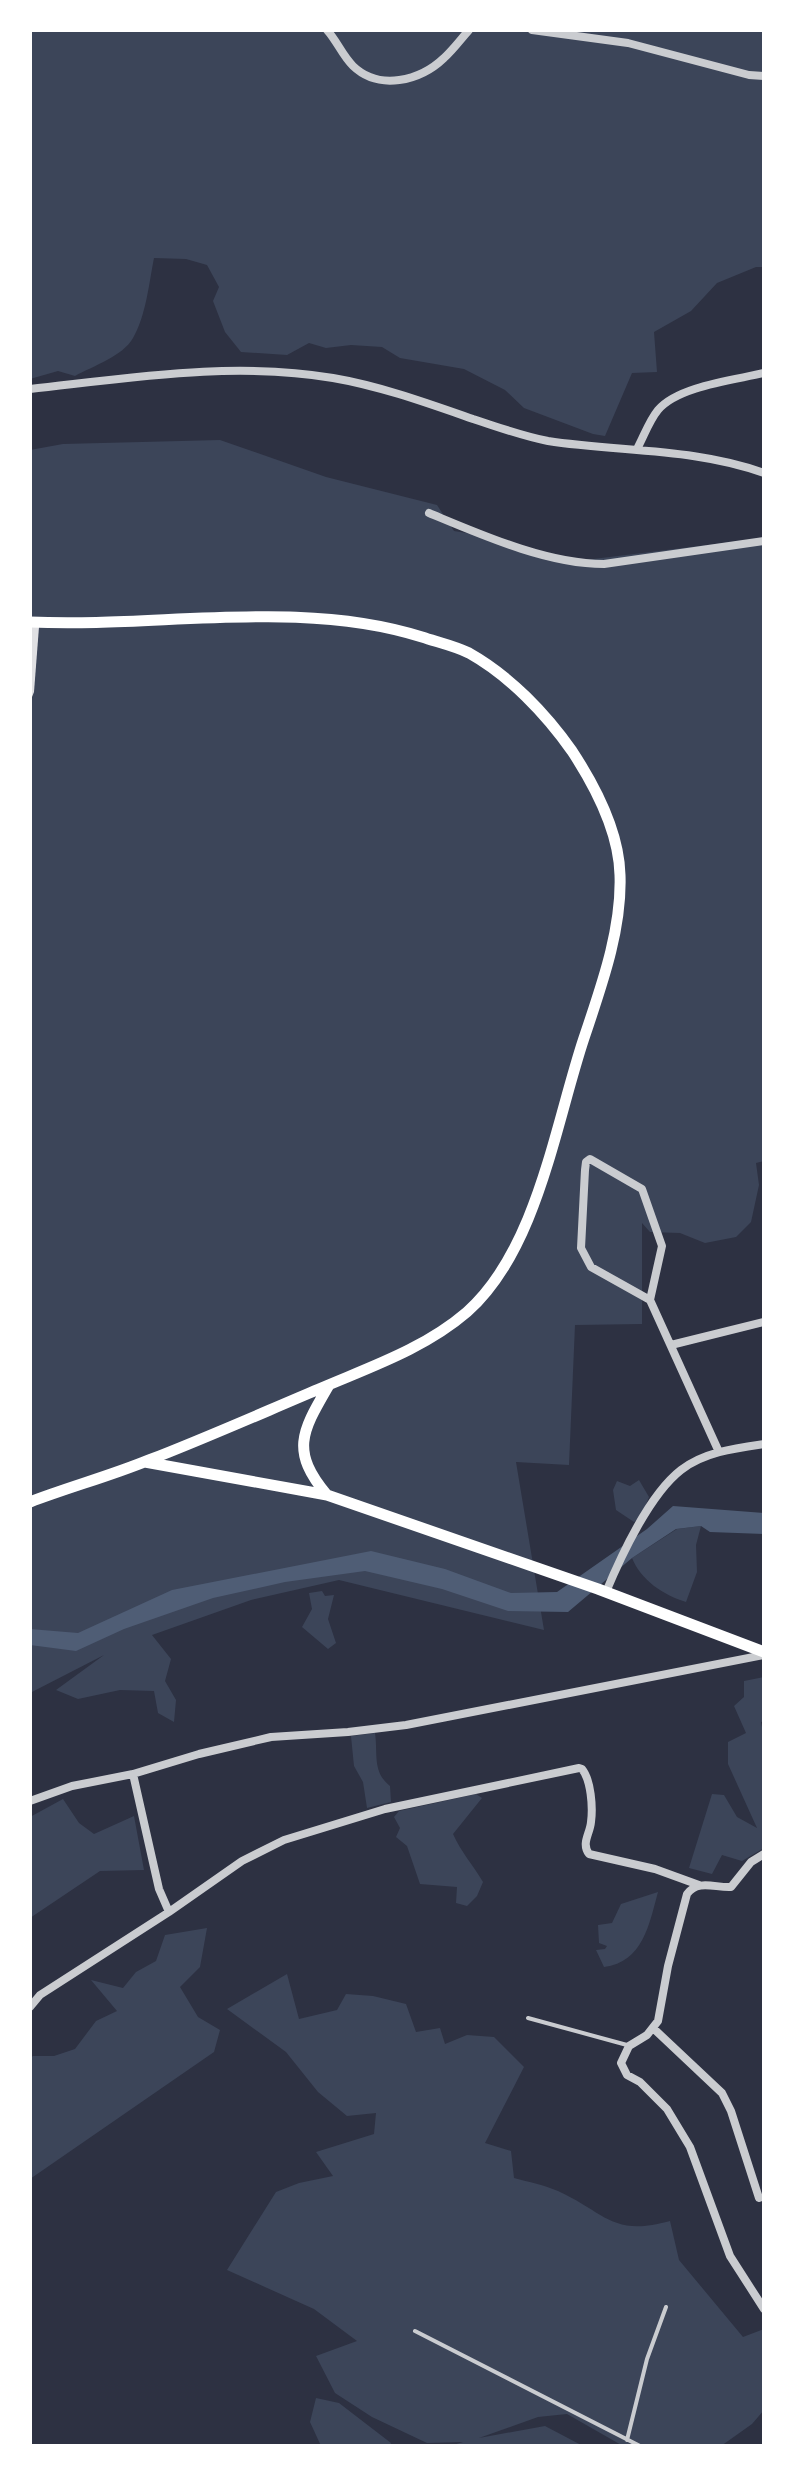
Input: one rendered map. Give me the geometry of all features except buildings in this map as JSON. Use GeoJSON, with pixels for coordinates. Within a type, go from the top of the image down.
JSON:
{"type":"FeatureCollection","features":[{"type":"Feature","properties":{"kind":"main road"},"geometry":{"type":"LineString","coordinates":[[30,622],[86,625],[245,616],[363,623],[410,633],[467,652],[511,684],[561,735],[589,779],[609,825],[620,873],[614,930],[600,990],[526,1226],[502,1270],[471,1308],[420,1345],[145,1462],[30,1502]]}},
{"type":"Feature","properties":{"kind":"main road"},"geometry":{"type":"LineString","coordinates":[[327,1495],[307,1469],[303,1447],[308,1423],[330,1384]]}},
{"type":"Feature","properties":{"kind":"main road"},"geometry":{"type":"LineString","coordinates":[[145,1462],[327,1495],[602,1591],[764,1654]]}},
{"type":"Feature","properties":{"kind":"street"},"geometry":{"type":"LineString","coordinates":[[327,30],[353,66],[380,80],[399,81],[431,68],[469,30]]}},
{"type":"Feature","properties":{"kind":"street"},"geometry":{"type":"LineString","coordinates":[[532,30],[628,43],[749,75],[764,76]]}},
{"type":"Feature","properties":{"kind":"street"},"geometry":{"type":"LineString","coordinates":[[30,389],[181,372],[267,373],[332,378],[372,387],[517,434],[745,466],[764,473]]}},
{"type":"Feature","properties":{"kind":"street"},"geometry":{"type":"LineString","coordinates":[[637,449],[658,410],[669,400],[711,385],[764,373]]}},
{"type":"Feature","properties":{"kind":"street"},"geometry":{"type":"LineString","coordinates":[[429,513],[550,557],[578,564],[604,564],[764,541]]}},
{"type":"Feature","properties":{"kind":"street"},"geometry":{"type":"LineString","coordinates":[[650,1300],[662,1246],[642,1189],[590,1159],[586,1162],[585,1170],[581,1248],[591,1267],[650,1300],[719,1452]]}},
{"type":"Feature","properties":{"kind":"street"},"geometry":{"type":"LineString","coordinates":[[671,1345],[764,1322]]}},
{"type":"Feature","properties":{"kind":"street"},"geometry":{"type":"LineString","coordinates":[[602,1591],[664,1486],[683,1468],[719,1452],[764,1444]]}},
{"type":"Feature","properties":{"kind":"street"},"geometry":{"type":"LineString","coordinates":[[30,1801],[72,1786],[133,1774],[271,1737],[406,1725],[764,1654]]}},
{"type":"Feature","properties":{"kind":"street"},"geometry":{"type":"LineString","coordinates":[[30,2007],[40,1995],[242,1861],[284,1840],[385,1809],[579,1768],[586,1774],[592,1812],[585,1843],[589,1854],[655,1869],[699,1885],[731,1887],[751,1862],[764,1854]]}},
{"type":"Feature","properties":{"kind":"street"},"geometry":{"type":"LineString","coordinates":[[133,1774],[159,1889],[169,1912]]}},
{"type":"Feature","properties":{"kind":"street"},"geometry":{"type":"LineString","coordinates":[[699,1885],[690,1889],[683,1904],[661,2010],[653,2028],[629,2046],[621,2063],[624,2070],[667,2109],[690,2147],[730,2256],[764,2309]]}},
{"type":"Feature","properties":{"kind":"street"},"geometry":{"type":"LineString","coordinates":[[653,2028],[722,2093],[731,2111],[759,2198]]}},
{"type":"Feature","properties":{"kind":"lane"},"geometry":{"type":"LineString","coordinates":[[528,2018],[629,2046]]}},
{"type":"Feature","properties":{"kind":"lane"},"geometry":{"type":"LineString","coordinates":[[627,2440],[647,2359],[666,2307]]}},
{"type":"Feature","properties":{"kind":"lane"},"geometry":{"type":"LineString","coordinates":[[415,2331],[640,2446]]}},
{"type":"Feature","properties":{"kind":"shaded area"},"geometry":{"type":"Polygon","coordinates":[[[30,30],[764,30],[764,267],[756,267],[717,283],[691,311],[654,332],[657,372],[632,373],[605,436],[524,408],[505,390],[464,369],[400,358],[382,347],[351,345],[326,348],[309,343],[287,355],[241,352],[225,332],[213,301],[219,287],[207,265],[186,259],[154,258],[141,320],[133,338],[122,350],[75,376],[58,371],[30,379],[30,30]]]}},
{"type":"Feature","properties":{"kind":"shaded area"},"geometry":{"type":"Polygon","coordinates":[[[220,440],[326,477],[437,505],[454,531],[479,535],[569,562],[764,538],[764,1161],[756,1163],[759,1185],[751,1222],[736,1237],[705,1243],[680,1233],[650,1232],[642,1223],[642,1324],[575,1325],[569,1465],[516,1462],[544,1630],[339,1580],[251,1600],[152,1635],[171,1659],[165,1681],[176,1700],[174,1722],[158,1713],[154,1691],[120,1690],[78,1699],[56,1690],[104,1655],[30,1693],[30,450],[63,444],[220,440]]]}},
{"type":"Feature","properties":{"kind":"shaded area"},"geometry":{"type":"Polygon","coordinates":[[[639,1480],[649,1497],[641,1517],[634,1522],[616,1510],[613,1490],[617,1481],[630,1486],[639,1480]]]}},
{"type":"Feature","properties":{"kind":"shaded area"},"geometry":{"type":"Polygon","coordinates":[[[673,1506],[764,1513],[764,1534],[710,1532],[701,1526],[676,1529],[632,1558],[568,1612],[508,1611],[442,1589],[365,1571],[285,1582],[213,1598],[124,1629],[76,1651],[30,1645],[30,1629],[78,1633],[172,1590],[371,1551],[445,1569],[511,1593],[557,1592],[647,1529],[673,1506]]]}},
{"type":"Feature","properties":{"kind":"shaded area"},"geometry":{"type":"Polygon","coordinates":[[[701,1526],[696,1545],[697,1572],[686,1602],[654,1586],[632,1558],[677,1529],[701,1526]]]}},
{"type":"Feature","properties":{"kind":"shaded area"},"geometry":{"type":"Polygon","coordinates":[[[322,1591],[325,1596],[334,1595],[328,1619],[336,1643],[328,1649],[302,1627],[312,1609],[309,1593],[322,1591]]]}},
{"type":"Feature","properties":{"kind":"shaded area"},"geometry":{"type":"Polygon","coordinates":[[[764,1677],[764,1721],[761,1722],[764,1737],[764,1848],[742,1861],[722,1855],[712,1874],[689,1868],[712,1794],[724,1795],[737,1817],[757,1828],[728,1764],[728,1742],[746,1733],[734,1706],[744,1697],[744,1681],[764,1677]]]}},
{"type":"Feature","properties":{"kind":"shaded area"},"geometry":{"type":"Polygon","coordinates":[[[375,1733],[378,1768],[390,1786],[391,1802],[367,1808],[363,1782],[354,1766],[351,1736],[375,1733]]]}},
{"type":"Feature","properties":{"kind":"shaded area"},"geometry":{"type":"Polygon","coordinates":[[[476,1794],[482,1798],[453,1834],[483,1882],[477,1896],[467,1906],[456,1903],[457,1887],[420,1884],[407,1846],[396,1837],[400,1828],[394,1817],[399,1811],[476,1794]]]}},
{"type":"Feature","properties":{"kind":"shaded area"},"geometry":{"type":"Polygon","coordinates":[[[63,1799],[79,1823],[94,1834],[134,1816],[144,1870],[100,1871],[30,1918],[30,1817],[63,1799]]]}},
{"type":"Feature","properties":{"kind":"shaded area"},"geometry":{"type":"Polygon","coordinates":[[[658,1892],[647,1929],[636,1950],[617,1964],[604,1967],[596,1950],[607,1946],[599,1943],[598,1925],[612,1923],[621,1904],[658,1892]]]}},
{"type":"Feature","properties":{"kind":"shaded area"},"geometry":{"type":"Polygon","coordinates":[[[207,1928],[200,1967],[180,1987],[198,2017],[220,2030],[214,2052],[30,2179],[30,2058],[54,2056],[75,2049],[96,2021],[117,2011],[91,1980],[123,1988],[136,1972],[156,1961],[165,1935],[207,1928]]]}},
{"type":"Feature","properties":{"kind":"shaded area"},"geometry":{"type":"Polygon","coordinates":[[[287,1974],[299,2019],[337,2010],[346,1994],[373,1996],[406,2004],[416,2032],[440,2028],[445,2044],[467,2035],[494,2037],[524,2067],[485,2143],[511,2151],[514,2178],[558,2191],[610,2220],[635,2226],[670,2221],[679,2260],[743,2337],[764,2329],[764,2410],[752,2424],[721,2446],[623,2446],[567,2414],[538,2417],[479,2438],[545,2426],[583,2446],[450,2446],[463,2442],[427,2443],[372,2417],[335,2393],[316,2356],[357,2341],[314,2309],[227,2270],[276,2192],[299,2183],[333,2176],[316,2152],[374,2134],[376,2113],[347,2116],[318,2092],[286,2052],[227,2009],[287,1974]]]}},
{"type":"Feature","properties":{"kind":"shaded area"},"geometry":{"type":"Polygon","coordinates":[[[316,2398],[339,2403],[391,2443],[390,2446],[321,2446],[310,2422],[316,2398]]]}}]}
